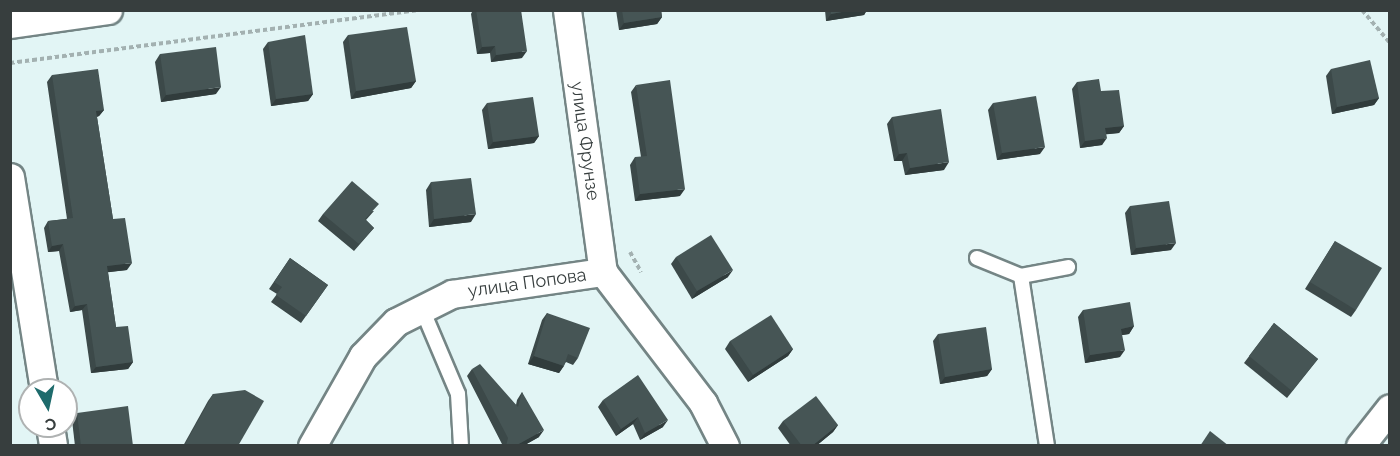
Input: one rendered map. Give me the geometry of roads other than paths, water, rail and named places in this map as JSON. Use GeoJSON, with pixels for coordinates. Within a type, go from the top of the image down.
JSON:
{"type":"FeatureCollection","features":[{"type":"Feature","properties":{"kind":"street"},"geometry":{"type":"LineString","coordinates":[[10,24],[108,10]]}},
{"type":"Feature","properties":{"kind":"street","name":"улица Фрунзе"},"geometry":{"type":"LineString","coordinates":[[567,10],[603,272]]}},
{"type":"Feature","properties":{"kind":"street"},"geometry":{"type":"LineString","coordinates":[[10,177],[42,378]]}},
{"type":"Feature","properties":{"kind":"street","name":"улица Попова"},"geometry":{"type":"LineString","coordinates":[[312,446],[363,356],[396,322],[452,294],[603,272],[703,403],[725,446]]}},
{"type":"Feature","properties":{"kind":"street"},"geometry":{"type":"LineString","coordinates":[[1360,446],[1389,408]]}},
{"type":"Feature","properties":{"kind":"lane"},"geometry":{"type":"LineString","coordinates":[[977,258],[1022,276],[1068,267]]}},
{"type":"Feature","properties":{"kind":"lane"},"geometry":{"type":"LineString","coordinates":[[1022,276],[1047,446]]}},
{"type":"Feature","properties":{"kind":"lane"},"geometry":{"type":"LineString","coordinates":[[422,309],[458,394],[461,446]]}}]}
